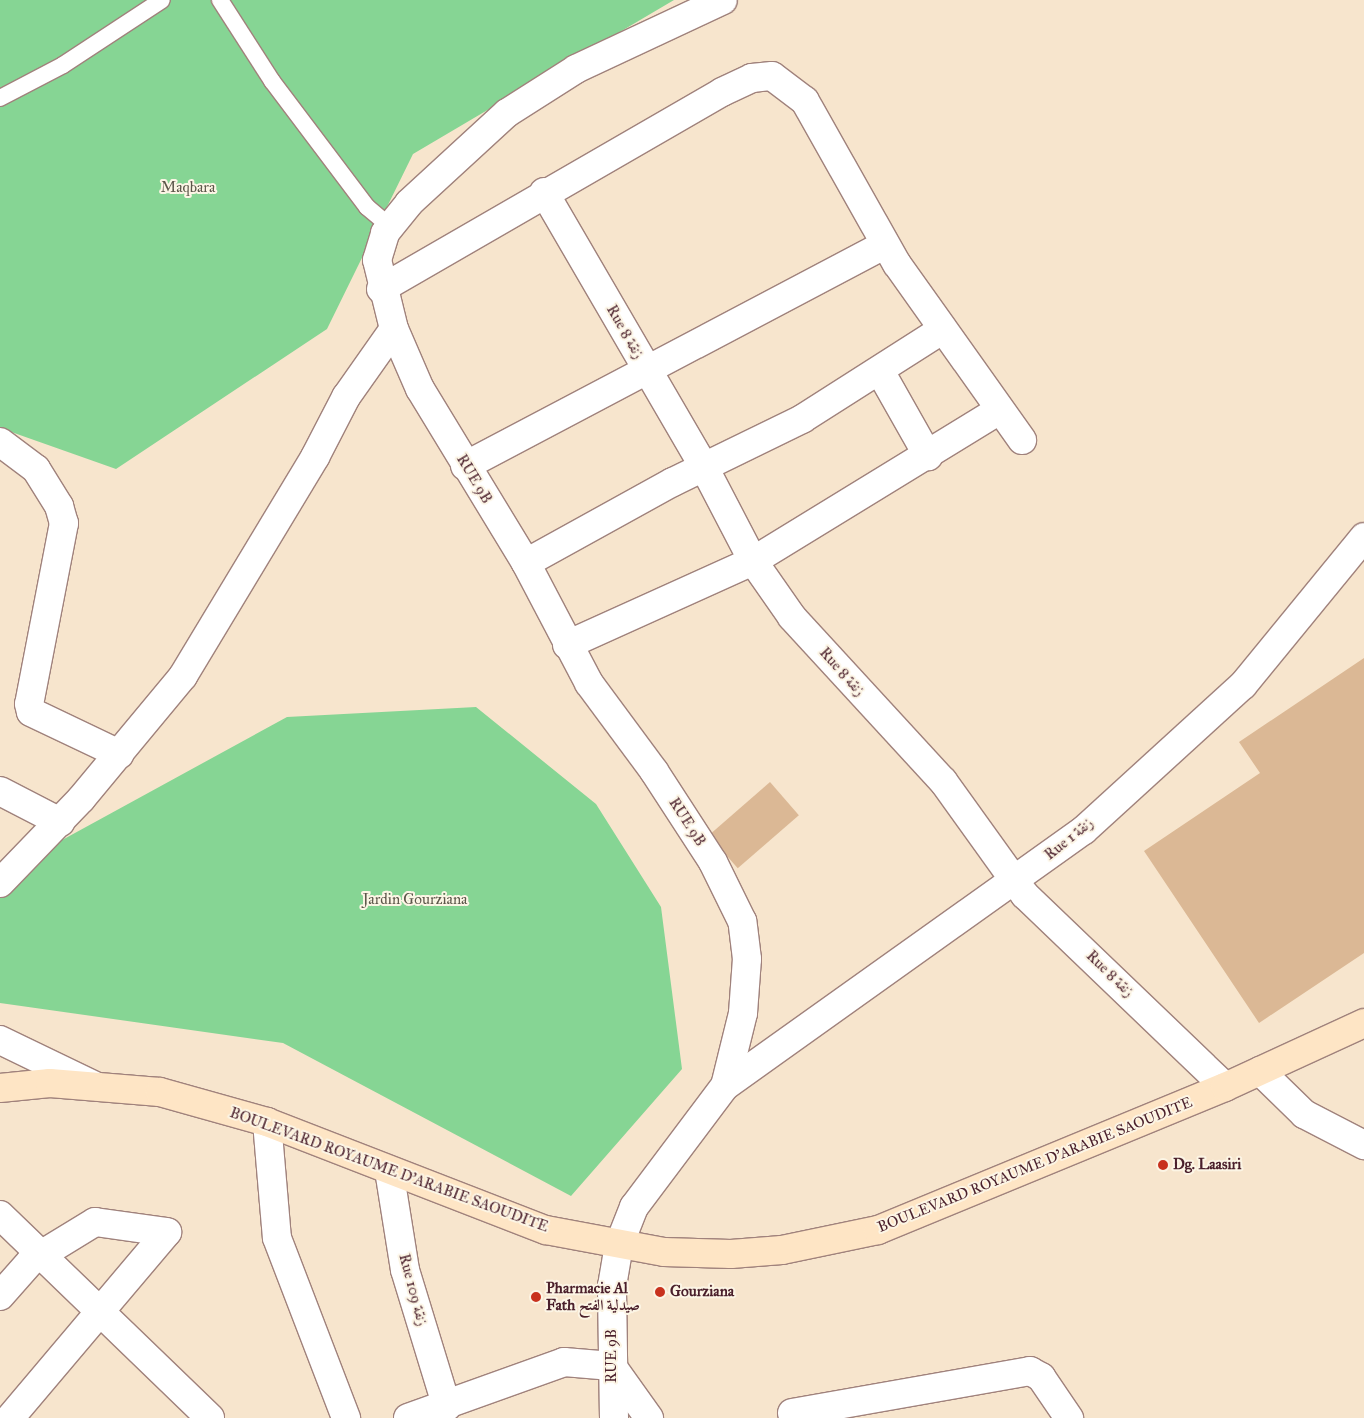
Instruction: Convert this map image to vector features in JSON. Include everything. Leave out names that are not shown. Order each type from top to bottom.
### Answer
[{"type":"main road","name":"BOULEVARD ROYAUME D'ARABIE SAOUDITE","points":[[0,1088],[50,1083],[160,1092],[267,1122],[546,1230],[619,1245],[730,1254],[782,1250],[878,1230],[1225,1087],[1364,1023]]},
{"type":"street","points":[[390,226],[453,160],[524,100],[576,69],[723,0]]},
{"type":"street","points":[[381,289],[544,192],[722,92],[752,78],[772,76],[805,101],[885,245],[940,331],[1022,440]]},
{"type":"street","name":"Rue 8 زنقة","points":[[544,192],[704,467],[753,561],[834,666],[943,782],[1012,879],[1225,1087]]},
{"type":"street","name":"RUE 9B","points":[[390,226],[377,260],[381,289],[394,329],[420,388],[465,466],[526,563],[567,645],[654,770],[735,902],[747,959],[738,1044],[725,1086],[634,1207],[619,1245],[612,1286],[614,1418]]},
{"type":"street","points":[[465,466],[648,372],[885,245]]},
{"type":"street","points":[[0,883],[60,822],[183,676],[315,457],[346,397],[394,329]]},
{"type":"street","points":[[526,563],[704,467],[802,419],[940,331]]},
{"type":"street","points":[[880,371],[928,456]]},
{"type":"street","points":[[567,645],[753,561],[928,456],[999,410]]},
{"type":"street","points":[[0,442],[36,469],[59,506],[64,523],[29,704],[31,712],[119,754]]},
{"type":"street","name":"Rue 1 زنقة","points":[[725,1086],[1012,879],[1084,830],[1225,705],[1364,537]]},
{"type":"street","points":[[0,791],[60,822]]},
{"type":"street","points":[[0,1040],[98,1087]]},
{"type":"street","points":[[1260,1071],[1304,1114],[1364,1145]]},
{"type":"street","points":[[267,1122],[277,1238],[346,1418]]},
{"type":"street","name":"Rue 109 زنقة","points":[[389,1170],[405,1270],[447,1407]]},
{"type":"street","points":[[0,1215],[40,1256],[210,1418]]},
{"type":"street","points":[[0,1296],[40,1256],[95,1222],[167,1232],[97,1310],[10,1418]]},
{"type":"street","points":[[408,1418],[447,1407],[564,1362],[612,1366],[649,1418]]},
{"type":"street","points":[[792,1413],[1030,1371],[1041,1377],[1069,1418]]},
{"type":"lane","points":[[0,98],[63,64],[162,0]]},
{"type":"lane","points":[[220,0],[272,81],[367,207],[390,226]]},
{"type":"green space","name":"Maqbara","points":[[0,0],[674,0],[413,154],[327,329],[116,469],[0,428]]},
{"type":"green space","name":"Jardin Gourziana","points":[[476,707],[596,804],[661,907],[682,1069],[571,1196],[283,1043],[0,1003],[0,874],[287,717]]},
{"type":"building","points":[[1364,658],[1364,953],[1259,1023],[1144,851],[1260,773],[1239,742]]},
{"type":"building","points":[[770,782],[799,815],[738,868],[709,835]]},
{"type":"place","name":"Dg. Laasiri","points":[[1163,1165]]},
{"type":"place","name":"Gourziana","points":[[660,1292]]},
{"type":"place","name":"Pharmacie Al Fath صيدلية الفتح","points":[[536,1297]]}]
